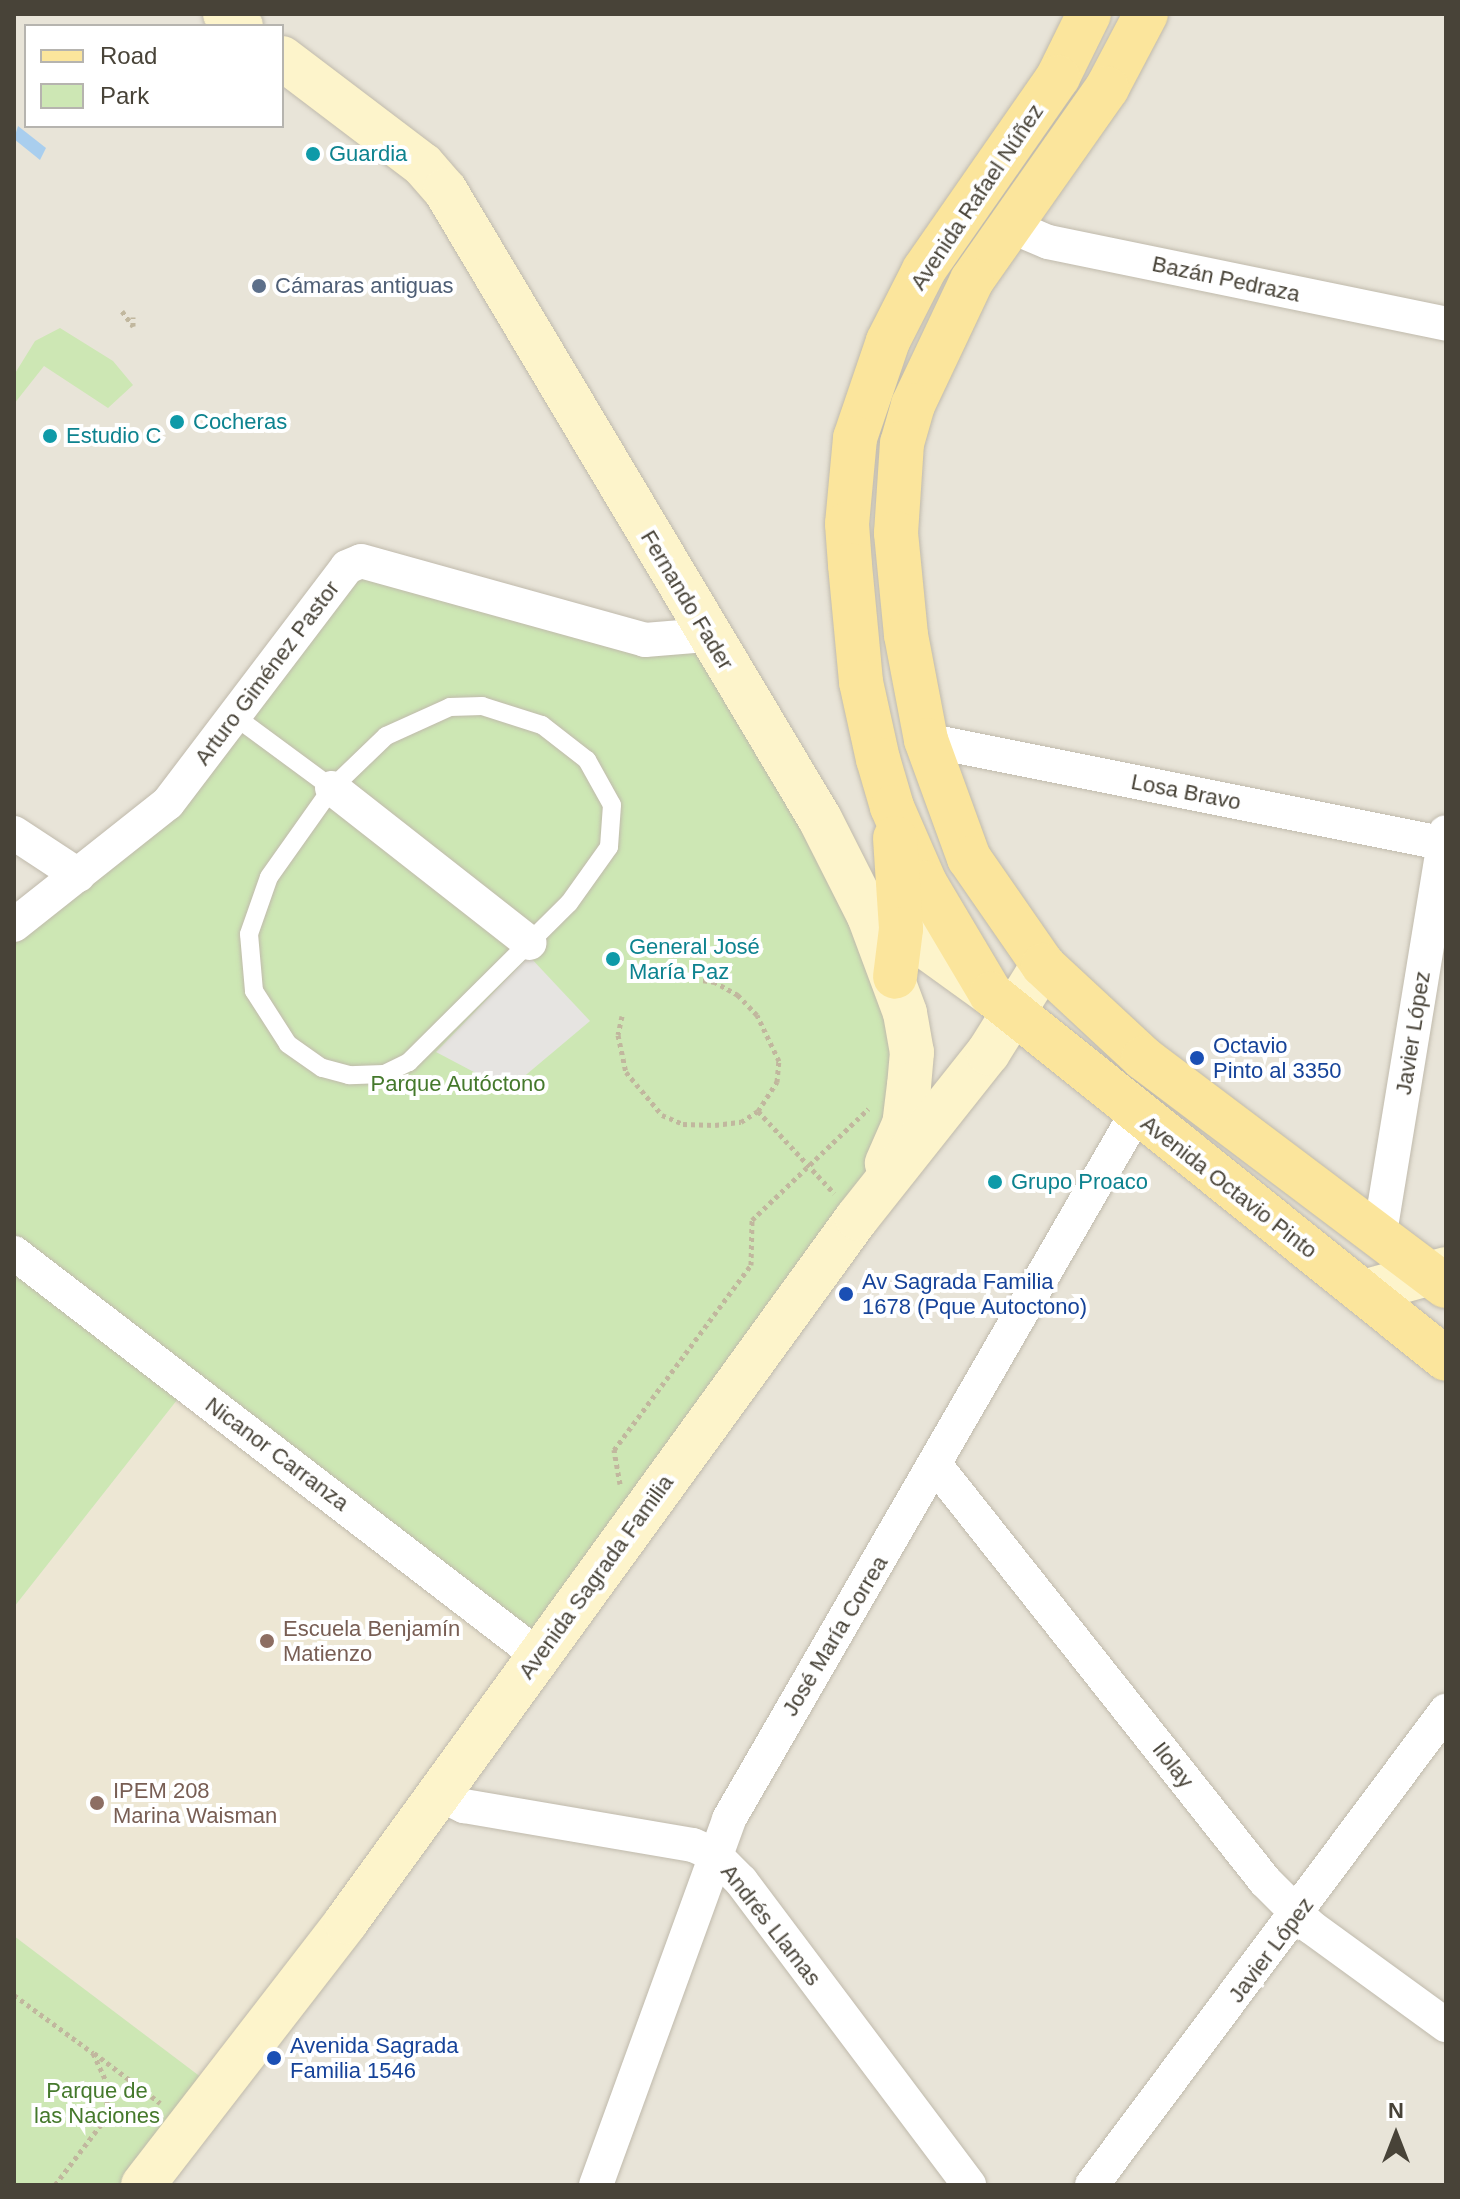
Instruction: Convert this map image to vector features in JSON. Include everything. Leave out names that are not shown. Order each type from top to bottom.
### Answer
[{"type":"main road","name":"Avenida Rafael Núñez","points":[[1003,1004],[925,883],[892,807],[861,682],[847,524],[855,438],[888,341],[924,270],[1058,77],[1089,14]]},
{"type":"main road","name":"Avenida Rafael Núñez","points":[[1043,965],[969,858],[926,740],[906,635],[896,533],[902,443],[949,325],[1008,225],[1107,88],[1146,14]]},
{"type":"main road","name":"Fernando Fader","points":[[284,60],[423,165],[445,190],[706,635],[820,819],[895,977],[912,1052],[904,1124],[841,1200]]},
{"type":"main road","points":[[892,807],[901,929],[895,977]]},
{"type":"main road","points":[[820,819],[901,929],[1003,1004]]},
{"type":"main road","points":[[1043,965],[1143,1058],[1440,1276]]},
{"type":"main road","name":"Avenida Sagrada Familia","points":[[143,2185],[439,1794],[539,1656],[841,1200],[1003,1004],[1043,965]]},
{"type":"main road","name":"Avenida Octavio Pinto","points":[[1003,1004],[1136,1114],[1446,1359]]},
{"type":"main road","points":[[1363,1292],[1440,1276]]},
{"type":"street","name":"Bazán Pedraza","points":[[1008,225],[1048,242],[1446,324]]},
{"type":"street","name":"Arturo Giménez Pastor","points":[[14,925],[168,803],[347,567],[361,561],[645,640],[706,635]]},
{"type":"street","name":"Losa Bravo","points":[[926,740],[1445,840]]},
{"type":"street","points":[[332,788],[530,943]]},
{"type":"street","points":[[14,833],[78,875]]},
{"type":"street","name":"Javier López","points":[[1380,1233],[1445,840]]},
{"type":"street","name":"José María Correa","points":[[596,2185],[715,1855],[743,1791],[936,1466],[1136,1114]]},
{"type":"street","name":"Nicanor Carranza","points":[[14,1253],[539,1656]]},
{"type":"street","name":"Ilolay","points":[[936,1466],[1265,1881],[1300,1913],[1446,2025]]},
{"type":"street","name":"Javier López","points":[[1092,2185],[1300,1913],[1446,1711]]},
{"type":"street","name":"Andrés Llamas","points":[[439,1794],[464,1806],[693,1845],[715,1855],[741,1881],[969,2185]]},
{"type":"lane","points":[[482,706],[509,713],[565,738],[602,781],[612,805],[609,847],[569,903],[530,943],[409,1062],[384,1074],[349,1075],[322,1068],[288,1044],[254,991],[249,934],[269,877],[332,788],[386,736],[450,707],[482,706]]},
{"type":"lane","points":[[233,715],[332,788]]},
{"type":"path","points":[[122,311],[133,326],[133,317]]},
{"type":"path","points":[[622,1016],[618,1035],[626,1072],[662,1115],[683,1124],[715,1125],[741,1122],[758,1111],[777,1082],[779,1061],[757,1015],[738,995],[715,982],[674,976]]},
{"type":"path","points":[[620,1485],[614,1450],[751,1265],[752,1220],[874,1104]]},
{"type":"path","points":[[758,1111],[841,1200]]},
{"type":"path","points":[[611,1497],[630,1473]]},
{"type":"path","points":[[14,1995],[169,2109],[106,2118]]},
{"type":"path","points":[[55,2185],[106,2118],[108,2085],[93,2053]]},
{"type":"shaded area","points":[[14,14],[1446,14],[1446,2185],[14,2185]]},
{"type":"shaded area","points":[[529,956],[590,1021],[508,1090],[436,1052]]},
{"type":"shaded area","name":"Escuela Benjamín Matienzo","points":[[188,1386],[539,1656],[218,2090],[14,1936],[14,1607]]},
{"type":"green space","points":[[60,328],[113,361],[133,385],[108,408],[44,366],[14,404],[14,375],[35,341]]},
{"type":"green space","name":"Parque Autóctono","points":[[374,562],[645,640],[706,635],[869,916],[904,1124],[539,1656],[188,1386],[14,1607],[14,925],[168,803]]},
{"type":"green space","name":"Parque de las Naciones","points":[[14,1936],[218,2090],[144,2185],[14,2185]]},
{"type":"water","points":[[18,126],[46,148],[40,160],[14,139]]},
{"type":"place","name":"Guardia","points":[[313,154]]},
{"type":"place","name":"Cámaras antiguas","points":[[259,286]]},
{"type":"place","name":"Cocheras","points":[[177,422]]},
{"type":"place","name":"Estudio C","points":[[50,436]]},
{"type":"place","name":"General José María Paz","points":[[613,959]]},
{"type":"place","name":"Octavio Pinto al 3350","points":[[1197,1058]]},
{"type":"place","name":"Grupo Proaco","points":[[995,1182]]},
{"type":"place","name":"Av Sagrada Familia 1678 (Pque Autoctono)","points":[[846,1294]]},
{"type":"place","name":"Escuela Benjamín Matienzo","points":[[267,1641]]},
{"type":"place","name":"IPEM 208 Marina Waisman","points":[[97,1803]]},
{"type":"place","name":"Avenida Sagrada Familia 1546","points":[[274,2058]]}]
